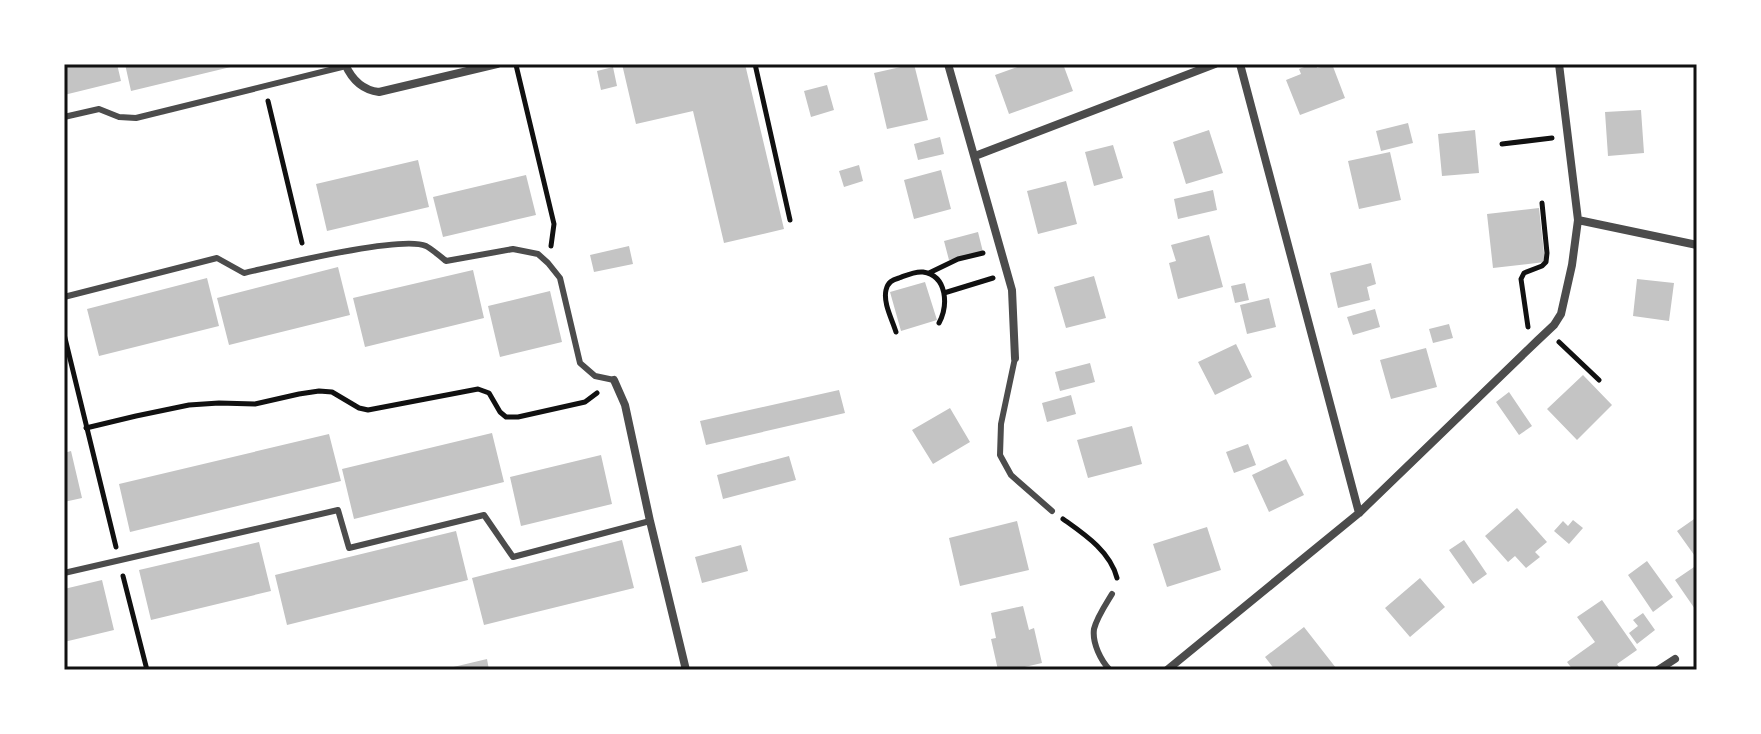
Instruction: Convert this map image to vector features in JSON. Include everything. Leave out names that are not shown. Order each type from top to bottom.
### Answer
[{"type":"street","points":[[346,65],[350,75],[360,85],[371,91],[390,91],[497,64]]},
{"type":"street","points":[[948,64],[1012,290],[1015,358]]},
{"type":"street","points":[[975,156],[1215,64]]},
{"type":"street","points":[[1240,64],[1359,513]]},
{"type":"street","points":[[1167,670],[1359,513],[1548,331],[1561,314],[1578,220],[1559,64]]},
{"type":"street","points":[[1578,220],[1697,245]]},
{"type":"street","points":[[614,380],[625,405],[686,670]]},
{"type":"street","points":[[1658,670],[1675,659]]},
{"type":"lane","points":[[64,117],[99,109],[119,117],[136,118],[346,65]]},
{"type":"lane","points":[[64,297],[217,258],[244,273],[404,243],[425,246],[446,261],[513,249],[538,254],[560,278],[580,363],[595,376],[614,380]]},
{"type":"lane","points":[[1015,358],[1001,424],[1000,455],[1011,475],[1052,511]]},
{"type":"lane","points":[[64,573],[338,510],[349,548],[484,515],[513,557],[650,521]]},
{"type":"lane","points":[[1110,670],[1103,663],[1094,631],[1112,594]]},
{"type":"path","points":[[516,64],[554,224],[548,263]]},
{"type":"path","points":[[755,64],[790,220]]},
{"type":"path","points":[[264,87],[306,260]]},
{"type":"path","points":[[1502,144],[1568,136]]},
{"type":"path","points":[[1537,341],[1528,330],[1521,279],[1524,273],[1542,266],[1547,259],[1542,203]]},
{"type":"path","points":[[896,332],[886,300],[892,280],[914,273],[929,274],[958,259],[984,253],[984,242]]},
{"type":"path","points":[[929,274],[939,282],[944,293],[939,323]]},
{"type":"path","points":[[944,293],[1007,274]]},
{"type":"path","points":[[1548,331],[1599,380]]},
{"type":"path","points":[[64,334],[147,670]]},
{"type":"path","points":[[86,428],[189,405],[255,404],[319,391],[332,392],[368,410],[478,389],[489,393],[506,417],[518,417],[585,402],[614,380]]},
{"type":"path","points":[[1052,511],[1091,539],[1105,555],[1118,581],[1112,594]]},
{"type":"building","points":[[64,64],[117,64],[121,81],[64,95]]},
{"type":"building","points":[[125,64],[239,64],[239,65],[131,91]]},
{"type":"building","points":[[622,64],[745,64],[784,229],[724,243],[693,111],[636,124]]},
{"type":"building","points":[[914,64],[928,120],[887,129],[874,73]]},
{"type":"building","points":[[1026,64],[1063,64],[1073,91],[1009,114],[995,75]]},
{"type":"building","points":[[1316,64],[1317,68],[1332,64],[1345,98],[1300,115],[1286,80],[1301,74],[1299,69]]},
{"type":"building","points":[[613,67],[617,86],[601,90],[597,71]]},
{"type":"building","points":[[827,85],[834,110],[811,117],[804,91]]},
{"type":"building","points":[[1641,110],[1644,153],[1608,156],[1605,112]]},
{"type":"building","points":[[1408,123],[1413,143],[1381,151],[1376,131]]},
{"type":"building","points":[[1209,130],[1223,173],[1186,184],[1173,142]]},
{"type":"building","points":[[1475,130],[1479,173],[1442,176],[1438,134]]},
{"type":"building","points":[[940,137],[944,154],[918,160],[914,144]]},
{"type":"building","points":[[1113,145],[1123,178],[1094,186],[1085,152]]},
{"type":"building","points":[[1390,152],[1401,200],[1359,209],[1348,161]]},
{"type":"building","points":[[418,160],[429,207],[327,231],[316,184]]},
{"type":"building","points":[[859,165],[863,181],[844,187],[839,171]]},
{"type":"building","points":[[941,170],[951,209],[914,219],[904,180]]},
{"type":"building","points":[[526,175],[536,215],[443,237],[433,197]]},
{"type":"building","points":[[1066,181],[1077,224],[1038,234],[1027,191]]},
{"type":"building","points":[[1213,190],[1217,210],[1178,219],[1174,199]]},
{"type":"building","points":[[1539,208],[1545,262],[1493,268],[1487,214]]},
{"type":"building","points":[[978,232],[983,252],[949,260],[944,241]]},
{"type":"building","points":[[1209,235],[1223,287],[1178,299],[1169,263],[1176,261],[1171,245]]},
{"type":"building","points":[[629,246],[633,264],[594,272],[590,255]]},
{"type":"building","points":[[1371,263],[1376,284],[1367,287],[1370,300],[1338,308],[1330,273]]},
{"type":"building","points":[[338,267],[350,315],[229,345],[217,298]]},
{"type":"building","points":[[473,270],[484,318],[365,347],[353,298]]},
{"type":"building","points":[[1094,276],[1106,318],[1066,328],[1054,287]]},
{"type":"building","points":[[207,278],[219,326],[99,356],[87,309]]},
{"type":"building","points":[[1637,279],[1674,283],[1669,321],[1633,316]]},
{"type":"building","points":[[925,282],[937,320],[901,331],[890,292]]},
{"type":"building","points":[[1245,283],[1249,300],[1235,303],[1231,286]]},
{"type":"building","points":[[550,291],[562,342],[500,357],[488,306]]},
{"type":"building","points":[[1269,298],[1276,327],[1247,334],[1240,305]]},
{"type":"building","points":[[1375,309],[1380,327],[1353,335],[1347,317]]},
{"type":"building","points":[[1449,324],[1453,338],[1433,343],[1429,329]]},
{"type":"building","points":[[1236,344],[1252,377],[1215,395],[1198,362]]},
{"type":"building","points":[[1426,348],[1437,387],[1391,399],[1380,360]]},
{"type":"building","points":[[1090,363],[1095,382],[1060,391],[1055,372]]},
{"type":"building","points":[[1583,375],[1612,405],[1577,440],[1547,409]]},
{"type":"building","points":[[839,390],[845,413],[706,445],[700,421]]},
{"type":"building","points":[[1509,392],[1532,426],[1519,435],[1496,402]]},
{"type":"building","points":[[1071,395],[1076,414],[1047,422],[1042,403]]},
{"type":"building","points":[[950,408],[970,442],[933,464],[912,430]]},
{"type":"building","points":[[1132,426],[1142,464],[1088,478],[1077,440]]},
{"type":"building","points":[[492,433],[504,482],[354,519],[342,469]]},
{"type":"building","points":[[329,434],[341,481],[130,532],[119,484]]},
{"type":"building","points":[[1248,444],[1256,465],[1234,473],[1226,452]]},
{"type":"building","points":[[71,451],[82,498],[64,502],[64,453]]},
{"type":"building","points":[[601,455],[612,504],[521,526],[510,477]]},
{"type":"building","points":[[789,456],[796,480],[723,499],[717,475]]},
{"type":"building","points":[[1286,459],[1304,495],[1269,512],[1252,475]]},
{"type":"building","points":[[1517,508],[1547,542],[1535,552],[1540,557],[1526,568],[1515,556],[1508,562],[1485,536]]},
{"type":"building","points":[[1697,517],[1697,559],[1677,531]]},
{"type":"building","points":[[1573,520],[1583,528],[1569,544],[1554,531],[1563,521],[1568,526]]},
{"type":"building","points":[[1017,521],[1029,570],[960,586],[949,538]]},
{"type":"building","points":[[1207,527],[1221,570],[1167,587],[1153,544]]},
{"type":"building","points":[[456,531],[468,580],[287,625],[275,575]]},
{"type":"building","points":[[622,540],[634,588],[484,625],[472,578]]},
{"type":"building","points":[[1464,540],[1487,574],[1473,584],[1449,550]]},
{"type":"building","points":[[259,542],[271,591],[151,620],[139,570]]},
{"type":"building","points":[[741,545],[748,571],[702,583],[695,557]]},
{"type":"building","points":[[1647,561],[1673,597],[1653,612],[1628,575]]},
{"type":"building","points":[[1697,565],[1697,612],[1675,580]]},
{"type":"building","points":[[1420,578],[1445,607],[1410,637],[1385,608]]},
{"type":"building","points":[[102,580],[114,630],[64,642],[64,589]]},
{"type":"building","points":[[1602,600],[1637,650],[1617,664],[1621,670],[1573,670],[1567,662],[1595,642],[1577,617]]},
{"type":"building","points":[[1023,606],[1029,630],[1034,628],[1042,663],[998,670],[991,639],[996,638],[991,613]]},
{"type":"building","points":[[1643,613],[1655,630],[1637,644],[1629,633],[1638,626],[1633,620]]},
{"type":"building","points":[[1304,627],[1336,668],[1275,670],[1265,657]]},
{"type":"building","points":[[487,659],[489,670],[445,670],[445,669]]}]
